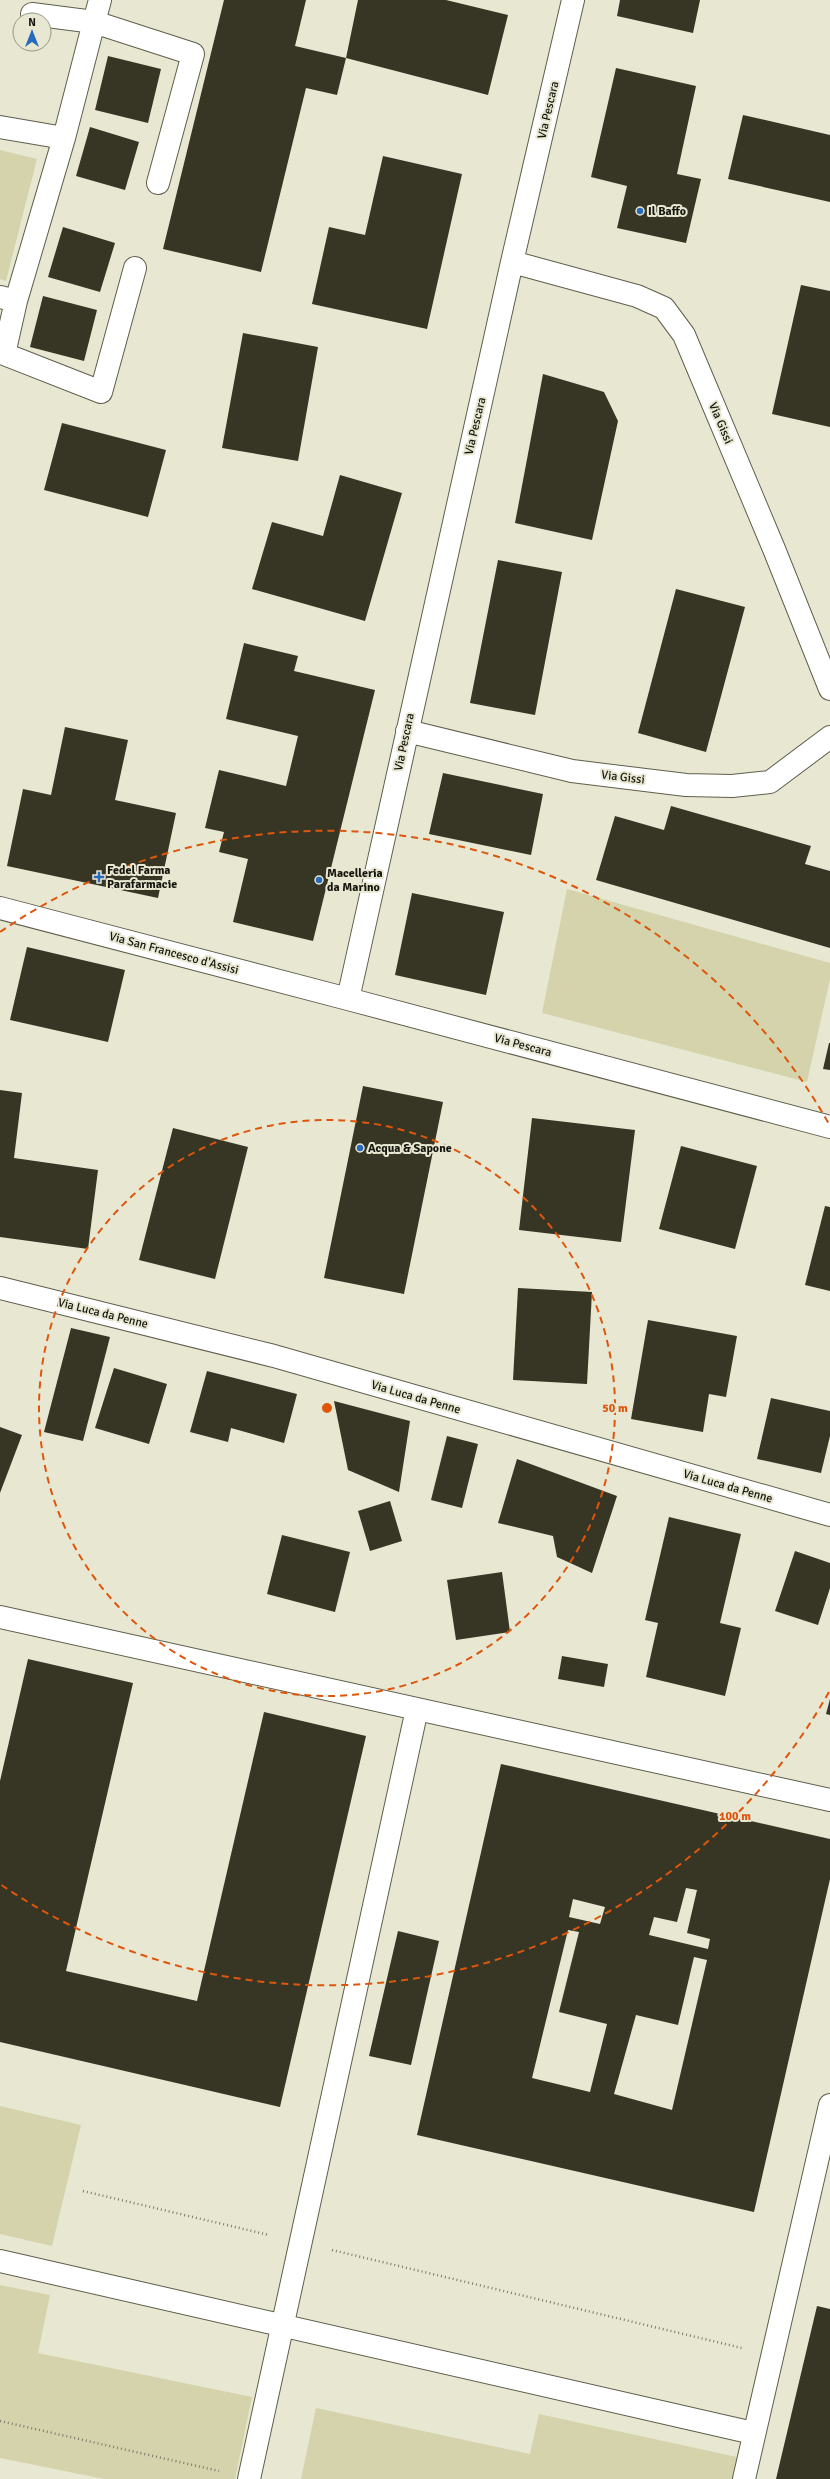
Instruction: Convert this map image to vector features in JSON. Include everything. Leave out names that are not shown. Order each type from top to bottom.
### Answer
[{"type":"street","points":[[100,0],[64,138],[8,299],[4,354],[101,392],[135,268]]},
{"type":"street","name":"Via Pescara","points":[[573,0],[512,262],[348,999],[830,1127]]},
{"type":"street","points":[[52,17],[94,22],[193,54],[158,183]]},
{"type":"street","points":[[0,127],[64,138]]},
{"type":"street","name":"Via Gissi","points":[[512,262],[637,296],[664,308],[675,320],[684,335],[771,542],[830,689]]},
{"type":"street","name":"Via Gissi","points":[[407,730],[572,771],[686,785],[732,786],[770,782],[830,738]]},
{"type":"street","name":"Via San Francesco d'Assisi","points":[[0,908],[348,999]]},
{"type":"street","name":"Via Luca da Penne","points":[[0,1288],[274,1356],[830,1515]]},
{"type":"street","points":[[0,1617],[830,1800]]},
{"type":"street","points":[[249,2479],[417,1709]]},
{"type":"street","points":[[744,2479],[753,2433],[830,2106]]},
{"type":"street","points":[[0,2261],[753,2433]]},
{"type":"path","points":[[83,2191],[772,2354]]},
{"type":"path","points":[[0,2421],[249,2479]]},
{"type":"green space","points":[[0,150],[37,159],[6,281],[0,279]]},
{"type":"green space","points":[[567,889],[830,963],[830,979],[807,1082],[542,1013]]},
{"type":"green space","points":[[0,2106],[81,2125],[52,2246],[0,2234]]},
{"type":"green space","points":[[0,2285],[50,2295],[38,2353],[252,2397],[235,2479],[104,2479],[0,2458]]},
{"type":"green space","points":[[316,2408],[530,2454],[539,2414],[737,2457],[732,2479],[301,2479]]},
{"type":"building","points":[[224,0],[306,0],[295,46],[346,58],[337,95],[306,88],[261,272],[163,249]]},
{"type":"building","points":[[358,0],[446,0],[508,15],[488,95],[346,58]]},
{"type":"building","points":[[620,0],[700,0],[693,33],[617,16]]},
{"type":"building","points":[[108,56],[161,69],[148,123],[95,110]]},
{"type":"building","points":[[616,68],[696,86],[677,174],[701,179],[686,243],[617,228],[627,186],[591,177]]},
{"type":"building","points":[[743,115],[830,135],[830,202],[728,179]]},
{"type":"building","points":[[90,127],[139,142],[125,190],[76,176]]},
{"type":"building","points":[[383,156],[462,174],[427,329],[312,304],[329,227],[365,235]]},
{"type":"building","points":[[63,227],[115,243],[100,292],[48,277]]},
{"type":"building","points":[[801,285],[830,291],[830,427],[772,414]]},
{"type":"building","points":[[43,296],[97,310],[84,361],[30,347]]},
{"type":"building","points":[[243,333],[318,347],[298,461],[222,448]]},
{"type":"building","points":[[543,374],[604,392],[618,421],[592,540],[515,523]]},
{"type":"building","points":[[62,423],[166,450],[148,517],[44,490]]},
{"type":"building","points":[[340,475],[402,493],[365,621],[252,589],[272,522],[323,536]]},
{"type":"building","points":[[498,560],[562,572],[535,715],[470,703]]},
{"type":"building","points":[[676,589],[745,607],[706,752],[638,733]]},
{"type":"building","points":[[244,643],[298,656],[294,671],[375,690],[313,941],[233,922],[248,859],[219,852],[224,832],[205,828],[219,770],[286,786],[298,736],[226,719]]},
{"type":"building","points":[[65,727],[128,740],[115,800],[176,813],[158,898],[7,866],[23,789],[51,795]]},
{"type":"building","points":[[443,773],[543,794],[531,855],[429,834]]},
{"type":"building","points":[[671,806],[811,846],[805,864],[830,871],[830,948],[596,880],[615,816],[664,830]]},
{"type":"building","points":[[412,893],[504,912],[486,995],[395,975]]},
{"type":"building","points":[[27,947],[125,970],[108,1042],[10,1020]]},
{"type":"building","points":[[830,1043],[830,1070],[823,1069]]},
{"type":"building","points":[[363,1086],[443,1102],[404,1294],[324,1278]]},
{"type":"building","points":[[0,1090],[22,1093],[14,1158],[98,1170],[88,1249],[0,1237]]},
{"type":"building","points":[[532,1118],[635,1130],[621,1242],[519,1230]]},
{"type":"building","points":[[173,1128],[248,1147],[215,1279],[139,1260]]},
{"type":"building","points":[[681,1146],[757,1166],[735,1249],[659,1229]]},
{"type":"building","points":[[825,1206],[830,1207],[830,1291],[805,1285]]},
{"type":"building","points":[[518,1288],[592,1292],[587,1384],[513,1380]]},
{"type":"building","points":[[648,1320],[737,1336],[726,1397],[709,1394],[703,1432],[631,1419]]},
{"type":"building","points":[[71,1328],[110,1337],[83,1441],[44,1432]]},
{"type":"building","points":[[114,1368],[167,1384],[149,1444],[95,1428]]},
{"type":"building","points":[[207,1371],[297,1394],[284,1443],[231,1428],[228,1442],[190,1432]]},
{"type":"building","points":[[771,1398],[830,1411],[830,1436],[821,1473],[757,1459]]},
{"type":"building","points":[[334,1401],[410,1421],[399,1492],[348,1470]]},
{"type":"building","points":[[0,1427],[22,1435],[0,1493]]},
{"type":"building","points":[[447,1436],[478,1444],[462,1508],[431,1500]]},
{"type":"building","points":[[517,1459],[617,1496],[592,1573],[557,1557],[553,1536],[498,1523]]},
{"type":"building","points":[[390,1501],[402,1541],[370,1551],[358,1511]]},
{"type":"building","points":[[669,1517],[741,1534],[720,1623],[741,1628],[725,1696],[646,1677],[658,1623],[645,1620]]},
{"type":"building","points":[[282,1535],[350,1552],[335,1612],[267,1594]]},
{"type":"building","points":[[795,1551],[830,1563],[830,1588],[818,1625],[775,1611]]},
{"type":"building","points":[[502,1572],[510,1632],[456,1640],[447,1580]]},
{"type":"building","points":[[562,1656],[608,1664],[604,1687],[558,1679]]},
{"type":"building","points":[[28,1659],[133,1683],[66,1971],[197,2001],[264,1712],[366,1736],[280,2107],[0,2042],[0,1781]]},
{"type":"building","points":[[830,1699],[830,1715],[826,1714]]},
{"type":"building","points":[[501,1764],[830,1839],[830,1879],[754,2212],[417,2135]],"holes":[[[686,1888],[697,1890],[687,1933],[710,1939],[708,1949],[649,1935],[654,1917],[677,1922]],[[573,1899],[605,1907],[600,1924],[569,1917]],[[568,1930],[579,1932],[559,2012],[607,2024],[590,2092],[532,2078]],[[694,1957],[707,1960],[672,2110],[614,2094],[636,2015],[678,2025]]]},
{"type":"building","points":[[398,1931],[439,1941],[411,2065],[369,2056]]},
{"type":"building","points":[[817,2306],[830,2309],[830,2479],[776,2479]]},
{"type":"place","name":"Il Baffo","points":[[640,211]]},
{"type":"place","name":"Fedel Farma Parafarmacie","points":[[99,877]]},
{"type":"place","name":"Macelleria da Marino","points":[[319,880]]},
{"type":"place","name":"Acqua & Sapone","points":[[360,1148]]}]
